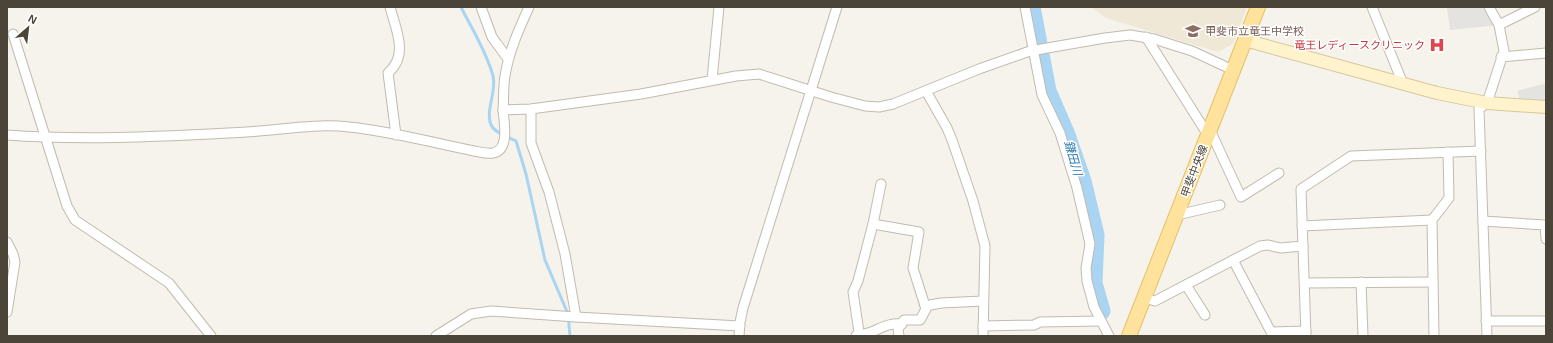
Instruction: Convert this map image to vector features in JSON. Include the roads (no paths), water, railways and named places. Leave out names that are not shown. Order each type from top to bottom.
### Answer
[{"type":"main road","name":"甲斐中央線","points":[[1129,336],[1258,7]]},
{"type":"street","points":[[390,7],[400,47],[398,58],[393,68],[388,73],[396,135]]},
{"type":"street","points":[[481,7],[492,36],[508,59]]},
{"type":"street","points":[[7,135],[46,137],[151,136],[306,127],[348,127],[474,151],[493,153],[498,151],[505,140],[503,110],[505,77],[508,59],[516,35],[529,7]]},
{"type":"street","points":[[712,80],[719,7]]},
{"type":"street","points":[[739,336],[743,308],[837,7]]},
{"type":"street","points":[[1025,7],[1042,95],[1060,133],[1077,188],[1090,244],[1086,268],[1087,281],[1094,307],[1110,336]]},
{"type":"street","points":[[1372,7],[1402,84]]},
{"type":"street","points":[[1486,336],[1479,109],[1486,103],[1504,51],[1499,24],[1489,7]]},
{"type":"street","points":[[1499,24],[1535,7]]},
{"type":"street","points":[[13,34],[67,206],[75,220],[169,283],[211,336]]},
{"type":"street","points":[[503,110],[531,109],[641,94],[712,80],[759,74],[811,91],[865,106],[879,107],[893,104],[980,69],[1034,50],[1130,35],[1146,37],[1192,51],[1233,70]]},
{"type":"street","points":[[1146,37],[1209,133],[1241,197],[1279,173]]},
{"type":"street","points":[[1245,40],[1437,93],[1486,103],[1546,107]]},
{"type":"street","points":[[1501,57],[1546,53]]},
{"type":"street","points":[[926,91],[947,128],[952,140],[980,222],[985,246],[983,336]]},
{"type":"street","points":[[531,109],[532,143],[558,226],[565,254],[576,317]]},
{"type":"street","points":[[1233,260],[1271,332],[1306,334],[1301,189],[1351,156],[1481,151]]},
{"type":"street","points":[[1434,336],[1432,220],[1449,198],[1448,152]]},
{"type":"street","points":[[856,336],[859,332],[853,292],[858,281],[873,224],[881,184]]},
{"type":"street","points":[[1177,215],[1220,206]]},
{"type":"street","points":[[1302,226],[1432,220]]},
{"type":"street","points":[[1483,221],[1545,225],[1546,239]]},
{"type":"street","points":[[873,224],[919,232],[913,268],[926,309],[920,320],[904,320],[898,330],[899,336]]},
{"type":"street","points":[[7,242],[14,254],[15,262],[7,312]]},
{"type":"street","points":[[1144,298],[1156,301],[1260,246],[1268,245],[1280,248],[1303,246]]},
{"type":"street","points":[[1361,282],[1363,336]]},
{"type":"street","points":[[1304,283],[1433,282]]},
{"type":"street","points":[[1186,285],[1205,315]]},
{"type":"street","points":[[925,306],[947,302],[984,301]]},
{"type":"street","points":[[436,336],[471,314],[480,311],[740,326]]},
{"type":"street","points":[[983,326],[1034,325],[1040,322],[1101,321]]},
{"type":"street","points":[[1486,321],[1546,321]]},
{"type":"street","points":[[856,336],[875,331],[894,323],[902,324]]},
{"type":"waterway","points":[[461,7],[483,50],[493,76],[494,88],[489,114],[491,125],[499,133],[516,141],[526,174],[545,260],[568,314],[570,336]]},
{"type":"waterway","name":"鎌田川","points":[[1031,7],[1047,91],[1066,135],[1082,181],[1095,235],[1093,283],[1101,311]]},
{"type":"place","name":"甲斐市立竜王中学校","points":[[1193,31]]},
{"type":"place","name":"竜王レディースクリニック","points":[[1437,45]]}]
